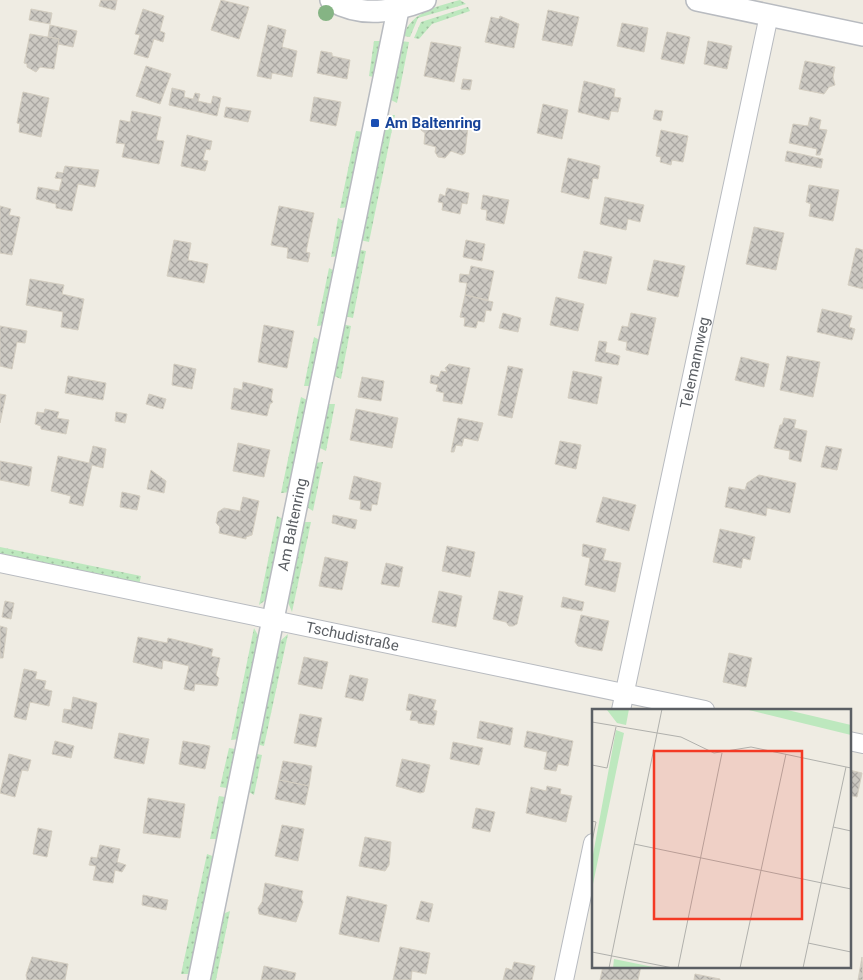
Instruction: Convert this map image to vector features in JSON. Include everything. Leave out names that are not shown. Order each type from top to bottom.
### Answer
[{"type":"street","points":[[331,0],[354,10],[373,12],[398,10],[425,0]]},
{"type":"street","points":[[697,0],[863,35]]},
{"type":"street","name":"Am Baltenring","points":[[199,980],[398,10]]},
{"type":"street","name":"Telemannweg","points":[[623,702],[769,16]]},
{"type":"street","name":"Tschudistraße","points":[[0,563],[274,620],[623,702],[695,709]]},
{"type":"street","points":[[850,741],[863,744]]},
{"type":"street","points":[[564,980],[592,848]]},
{"type":"green space","points":[[460,0],[466,4],[418,18],[410,37],[403,36],[407,28],[419,15],[435,7]]},
{"type":"green space","points":[[468,7],[470,11],[432,24],[419,39],[414,38],[421,22]]},
{"type":"green space","points":[[374,41],[381,41],[377,78],[369,76]]},
{"type":"green space","points":[[401,41],[409,42],[397,103],[389,99]]},
{"type":"green space","points":[[386,115],[395,115],[369,242],[360,240]]},
{"type":"green space","points":[[356,131],[365,132],[350,207],[340,208]]},
{"type":"green space","points":[[338,218],[347,223],[340,256],[331,257]]},
{"type":"green space","points":[[357,251],[366,251],[353,318],[344,316]]},
{"type":"green space","points":[[329,268],[337,272],[326,325],[317,326]]},
{"type":"green space","points":[[342,324],[351,326],[341,379],[332,375]]},
{"type":"green space","points":[[314,337],[323,342],[314,386],[304,386]]},
{"type":"green space","points":[[301,397],[311,402],[291,492],[281,493]]},
{"type":"green space","points":[[326,404],[335,404],[326,451],[318,447]]},
{"type":"green space","points":[[323,462],[313,511],[305,506],[314,463]]},
{"type":"green space","points":[[277,516],[285,520],[267,599],[259,605]]},
{"type":"green space","points":[[302,522],[311,522],[292,612],[287,600]]},
{"type":"green space","points":[[0,547],[141,576],[139,585],[0,555]]},
{"type":"green space","points":[[254,628],[260,639],[240,739],[231,740]]},
{"type":"green space","points":[[288,634],[264,746],[260,745],[257,741],[278,643]]},
{"type":"green space","points":[[229,748],[235,749],[237,754],[230,786],[227,788],[220,787]]},
{"type":"green space","points":[[257,754],[262,755],[254,795],[246,790],[253,756]]},
{"type":"green space","points":[[219,796],[225,797],[227,801],[219,839],[210,839]]},
{"type":"green space","points":[[207,854],[215,857],[190,974],[181,974]]},
{"type":"green space","points":[[230,911],[216,980],[207,980],[220,915]]},
{"type":"building","points":[[101,0],[117,0],[115,10],[99,6]]},
{"type":"building","points":[[221,0],[249,7],[239,39],[211,30]]},
{"type":"building","points":[[31,9],[52,13],[50,24],[29,20]]},
{"type":"building","points":[[143,9],[164,16],[160,31],[165,33],[163,42],[154,39],[148,58],[134,54],[140,35],[135,34]]},
{"type":"building","points":[[548,10],[579,17],[572,46],[542,40]]},
{"type":"building","points":[[500,16],[519,24],[514,48],[485,42],[491,17],[499,19]]},
{"type":"building","points":[[622,23],[648,28],[644,52],[617,46]]},
{"type":"building","points":[[50,25],[77,31],[73,47],[58,44],[59,39],[48,37]]},
{"type":"building","points":[[268,25],[286,30],[282,47],[297,51],[292,77],[272,73],[271,79],[257,76]]},
{"type":"building","points":[[667,32],[690,37],[684,64],[661,59]]},
{"type":"building","points":[[30,34],[59,39],[54,69],[40,67],[36,72],[24,63]]},
{"type":"building","points":[[708,41],[732,46],[727,69],[704,64]]},
{"type":"building","points":[[431,42],[461,47],[454,82],[424,76]]},
{"type":"building","points":[[321,51],[332,53],[332,56],[350,60],[347,79],[317,73]]},
{"type":"building","points":[[805,61],[835,67],[833,77],[835,85],[829,87],[824,94],[799,89]]},
{"type":"building","points":[[146,66],[171,74],[160,104],[136,96]]},
{"type":"building","points":[[463,79],[472,80],[470,90],[461,89]]},
{"type":"building","points":[[584,81],[615,89],[614,97],[621,98],[618,112],[611,111],[609,120],[578,112]]},
{"type":"building","points":[[172,88],[185,91],[184,97],[193,99],[195,93],[200,94],[198,101],[211,104],[213,96],[221,98],[217,116],[169,105]]},
{"type":"building","points":[[23,92],[49,98],[41,137],[19,132],[20,124],[17,123]]},
{"type":"building","points":[[314,97],[341,102],[336,126],[310,121]]},
{"type":"building","points":[[543,104],[568,110],[562,139],[537,133]]},
{"type":"building","points":[[226,107],[251,111],[248,122],[224,117]]},
{"type":"building","points":[[655,110],[663,111],[661,121],[653,119]]},
{"type":"building","points":[[132,111],[161,117],[156,140],[164,141],[159,164],[122,157],[125,144],[116,143],[120,120],[130,122]]},
{"type":"building","points":[[810,117],[821,120],[819,129],[827,130],[820,155],[816,155],[817,149],[789,143],[793,124],[808,126]]},
{"type":"building","points":[[428,119],[468,127],[465,153],[462,155],[451,151],[445,158],[438,157],[435,152],[436,147],[424,144],[425,133],[421,130],[422,124],[427,124]]},
{"type":"building","points":[[661,130],[688,136],[683,162],[672,160],[671,165],[660,162],[661,157],[656,156]]},
{"type":"building","points":[[187,135],[212,141],[210,150],[206,149],[203,160],[208,161],[205,171],[181,166]]},
{"type":"building","points":[[787,151],[823,159],[821,168],[785,161]]},
{"type":"building","points":[[568,158],[600,166],[598,179],[593,178],[589,199],[561,192]]},
{"type":"building","points":[[65,166],[99,170],[95,187],[78,184],[72,211],[56,208],[56,204],[36,199],[38,187],[59,191],[62,179],[55,178],[57,172],[63,173]]},
{"type":"building","points":[[809,185],[839,190],[833,221],[809,216],[811,204],[806,202]]},
{"type":"building","points":[[447,188],[469,193],[467,204],[462,203],[460,214],[442,210],[443,203],[438,202],[440,194],[445,196]]},
{"type":"building","points":[[483,195],[509,200],[504,224],[486,220],[487,210],[481,209]]},
{"type":"building","points":[[605,197],[644,205],[640,222],[628,219],[626,230],[600,224]]},
{"type":"building","points":[[0,206],[11,209],[9,215],[20,217],[12,255],[0,253]]},
{"type":"building","points":[[279,206],[314,213],[306,252],[310,253],[308,262],[287,258],[288,248],[271,245]]},
{"type":"building","points":[[754,227],[784,233],[776,270],[746,264]]},
{"type":"building","points":[[174,240],[191,243],[188,260],[208,264],[204,283],[167,276]]},
{"type":"building","points":[[466,240],[485,244],[482,261],[463,257]]},
{"type":"building","points":[[856,248],[863,250],[863,289],[848,285]]},
{"type":"building","points":[[584,251],[612,257],[606,284],[578,278]]},
{"type":"building","points":[[654,260],[685,266],[678,297],[647,290]]},
{"type":"building","points":[[471,266],[494,271],[488,300],[465,295],[467,283],[459,282],[460,274],[469,275]]},
{"type":"building","points":[[30,279],[64,285],[62,294],[84,299],[78,330],[61,327],[63,312],[26,305]]},
{"type":"building","points":[[465,295],[493,302],[491,311],[486,310],[484,322],[478,321],[476,328],[464,326],[465,318],[460,317]]},
{"type":"building","points":[[556,297],[584,304],[578,331],[550,325]]},
{"type":"building","points":[[822,309],[852,316],[849,327],[855,329],[852,340],[817,332]]},
{"type":"building","points":[[503,313],[521,318],[518,332],[499,328]]},
{"type":"building","points":[[631,313],[656,318],[648,355],[626,350],[627,342],[618,340],[622,326],[628,327]]},
{"type":"building","points":[[264,325],[294,331],[287,368],[258,362]]},
{"type":"building","points":[[0,326],[27,331],[25,343],[17,342],[12,369],[0,366]]},
{"type":"building","points":[[599,341],[607,342],[605,352],[620,356],[618,365],[595,361]]},
{"type":"building","points":[[787,356],[820,362],[813,397],[780,390]]},
{"type":"building","points":[[741,357],[769,364],[764,387],[735,380]]},
{"type":"building","points":[[174,364],[196,369],[192,389],[172,385]]},
{"type":"building","points":[[449,364],[470,368],[462,404],[443,401],[444,393],[436,391],[438,385],[430,383],[431,375],[439,377],[441,371],[447,372],[445,368]]},
{"type":"building","points":[[508,366],[523,369],[512,418],[498,415]]},
{"type":"building","points":[[573,371],[602,377],[597,404],[568,398]]},
{"type":"building","points":[[68,376],[106,383],[103,400],[65,393]]},
{"type":"building","points":[[362,377],[384,381],[381,401],[358,397]]},
{"type":"building","points":[[243,382],[273,389],[271,399],[273,402],[270,404],[267,416],[231,409],[234,388],[242,390]]},
{"type":"building","points":[[0,394],[6,395],[0,423]]},
{"type":"building","points":[[149,394],[166,399],[163,409],[146,404]]},
{"type":"building","points":[[45,409],[59,412],[57,418],[69,420],[66,434],[41,429],[41,426],[35,424],[37,412],[44,413]]},
{"type":"building","points":[[356,409],[398,418],[392,448],[350,440]]},
{"type":"building","points":[[116,412],[127,414],[125,423],[115,421]]},
{"type":"building","points":[[458,418],[483,423],[478,441],[464,438],[462,446],[456,445],[454,452],[451,452]]},
{"type":"building","points":[[784,418],[796,420],[794,428],[807,431],[801,462],[789,459],[790,451],[774,448],[780,425],[782,425]]},
{"type":"building","points":[[560,441],[581,445],[576,469],[555,464]]},
{"type":"building","points":[[238,443],[270,450],[264,477],[233,471]]},
{"type":"building","points":[[93,446],[106,449],[103,468],[92,465],[83,506],[69,503],[71,496],[51,491],[58,456],[89,463]]},
{"type":"building","points":[[826,446],[842,449],[837,470],[821,467]]},
{"type":"building","points":[[0,461],[32,467],[29,486],[0,480]]},
{"type":"building","points":[[151,470],[166,481],[164,493],[147,489]]},
{"type":"building","points":[[759,475],[796,483],[790,513],[767,508],[766,516],[725,507],[729,487],[745,490],[747,483]]},
{"type":"building","points":[[354,476],[381,483],[377,505],[372,504],[371,511],[360,509],[361,501],[349,499]]},
{"type":"building","points":[[122,492],[140,496],[137,510],[120,507]]},
{"type":"building","points":[[243,497],[259,501],[252,535],[246,537],[246,539],[219,533],[220,527],[216,523],[218,512],[224,508],[240,511]]},
{"type":"building","points":[[603,497],[636,505],[629,531],[596,522]]},
{"type":"building","points":[[333,515],[357,520],[355,529],[332,523]]},
{"type":"building","points":[[720,529],[755,537],[750,560],[743,558],[741,568],[713,562]]},
{"type":"building","points":[[583,544],[606,549],[603,560],[621,563],[615,592],[585,585],[590,558],[582,556]]},
{"type":"building","points":[[447,546],[475,552],[470,577],[442,571]]},
{"type":"building","points":[[325,557],[348,562],[342,590],[319,586]]},
{"type":"building","points":[[386,563],[403,567],[399,587],[381,584]]},
{"type":"building","points":[[439,591],[462,596],[456,627],[432,622]]},
{"type":"building","points":[[499,591],[523,596],[517,624],[513,626],[493,619]]},
{"type":"building","points":[[563,597],[584,602],[582,611],[561,607]]},
{"type":"building","points":[[5,601],[14,603],[11,619],[2,617]]},
{"type":"building","points":[[581,615],[609,621],[602,651],[578,646],[575,642]]},
{"type":"building","points":[[0,626],[7,628],[3,658],[0,658]]},
{"type":"building","points":[[138,637],[167,643],[168,638],[213,649],[211,656],[220,658],[216,675],[219,678],[217,686],[195,684],[194,691],[184,689],[189,666],[163,660],[162,669],[133,662]]},
{"type":"building","points":[[729,653],[752,658],[746,687],[723,682]]},
{"type":"building","points":[[304,657],[328,662],[322,689],[298,684]]},
{"type":"building","points":[[24,669],[37,672],[35,679],[46,681],[44,689],[52,691],[49,706],[30,702],[26,720],[14,717]]},
{"type":"building","points":[[350,675],[368,679],[363,701],[345,697]]},
{"type":"building","points":[[409,694],[436,700],[433,710],[437,711],[434,725],[410,720],[412,711],[406,710]]},
{"type":"building","points":[[73,697],[97,703],[92,729],[62,722],[64,709],[71,710]]},
{"type":"building","points":[[300,714],[322,718],[316,747],[294,743]]},
{"type":"building","points":[[480,721],[513,728],[510,745],[477,738]]},
{"type":"building","points":[[527,731],[573,741],[568,766],[558,764],[556,771],[544,769],[547,752],[524,747]]},
{"type":"building","points":[[119,733],[149,739],[144,764],[114,758]]},
{"type":"building","points":[[55,741],[74,746],[71,758],[52,754]]},
{"type":"building","points":[[183,741],[210,746],[205,769],[179,764]]},
{"type":"building","points":[[453,742],[483,748],[479,765],[450,759]]},
{"type":"building","points":[[9,754],[31,760],[28,771],[22,770],[15,797],[0,793]]},
{"type":"building","points":[[402,759],[430,765],[424,792],[420,793],[396,786]]},
{"type":"building","points":[[283,761],[312,766],[309,786],[279,780]]},
{"type":"building","points":[[850,770],[862,773],[857,797],[850,795]]},
{"type":"building","points":[[279,780],[309,786],[305,805],[275,799]]},
{"type":"building","points":[[547,786],[561,789],[560,794],[572,796],[566,822],[526,813],[531,787],[546,791]]},
{"type":"building","points":[[148,798],[185,804],[180,838],[143,833]]},
{"type":"building","points":[[476,808],[495,812],[490,832],[472,828]]},
{"type":"building","points":[[282,825],[304,829],[298,861],[275,856]]},
{"type":"building","points":[[38,828],[52,831],[47,857],[33,854]]},
{"type":"building","points":[[365,837],[391,842],[389,865],[385,871],[359,866]]},
{"type":"building","points":[[100,845],[120,849],[117,862],[126,865],[122,872],[115,870],[113,883],[93,880],[96,866],[89,865],[91,857],[97,858]]},
{"type":"building","points":[[265,883],[303,891],[301,898],[303,902],[296,922],[259,914],[258,908],[262,902]]},
{"type":"building","points":[[143,895],[168,900],[166,910],[142,905]]},
{"type":"building","points":[[347,896],[387,905],[379,942],[339,934]]},
{"type":"building","points":[[421,901],[433,904],[429,922],[416,919]]},
{"type":"building","points":[[400,947],[430,953],[426,974],[412,971],[411,980],[393,980]]},
{"type":"building","points":[[32,957],[68,964],[65,980],[27,980],[26,975]]},
{"type":"building","points":[[862,957],[863,980],[858,980]]},
{"type":"building","points":[[514,962],[535,966],[532,980],[503,980],[506,968],[512,970]]},
{"type":"building","points":[[264,966],[296,973],[294,980],[261,980]]},
{"type":"building","points":[[603,968],[641,968],[638,980],[600,980]]},
{"type":"building","points":[[695,974],[720,979],[720,980],[694,980]]},
{"type":"place","name":"Am Baltenring","points":[[375,123]]}]
